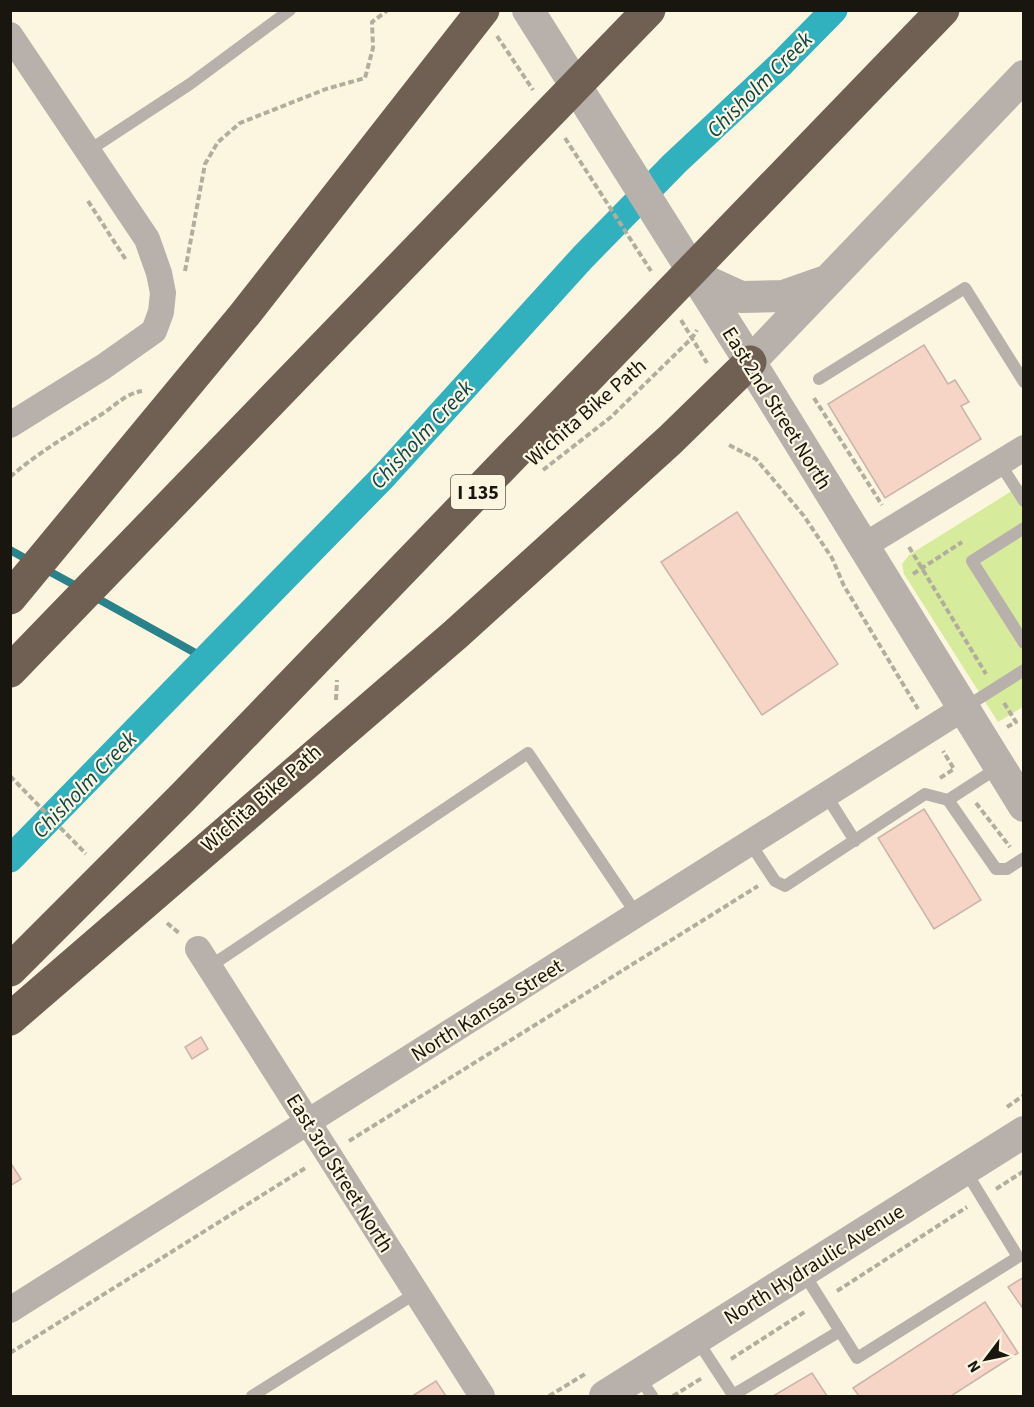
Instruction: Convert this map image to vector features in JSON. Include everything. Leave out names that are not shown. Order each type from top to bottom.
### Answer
[{"type":"highway","points":[[10,670],[649,10]]},
{"type":"highway","name":"I 135","points":[[10,969],[199,781],[943,10]]},
{"type":"highway","points":[[10,598],[488,21]]},
{"type":"highway","points":[[10,1019],[456,634],[670,441],[750,362]]},
{"type":"street","name":"East 2nd Street North","points":[[528,10],[693,275],[750,362],[1023,806]]},
{"type":"street","points":[[10,35],[147,239],[159,273],[163,293],[161,312],[153,331],[141,342],[10,424]]},
{"type":"street","points":[[750,362],[1023,76]]},
{"type":"street","points":[[693,275],[741,297],[783,296],[829,280]]},
{"type":"street","points":[[862,547],[1023,448]]},
{"type":"street","name":"North Kansas Street","points":[[10,1310],[963,709]]},
{"type":"street","name":"East 3rd Street North","points":[[204,958],[482,1396]]},
{"type":"street","name":"North Hydraulic Avenue","points":[[605,1396],[645,1386],[697,1339],[1023,1132]]},
{"type":"lane","points":[[88,151],[190,84],[290,10]]},
{"type":"lane","points":[[819,378],[964,288],[1023,382]]},
{"type":"lane","points":[[999,462],[1023,501]]},
{"type":"lane","points":[[1023,528],[972,561],[1023,643]]},
{"type":"lane","points":[[963,709],[1023,670]]},
{"type":"lane","points":[[204,958],[528,753],[637,915]]},
{"type":"lane","points":[[948,800],[999,767]]},
{"type":"lane","points":[[750,843],[775,881],[785,886],[925,794],[948,800],[996,869],[1006,869],[1022,859]]},
{"type":"lane","points":[[826,795],[855,841]]},
{"type":"lane","points":[[802,1271],[857,1358],[1021,1256],[965,1169]]},
{"type":"lane","points":[[252,1396],[416,1293]]},
{"type":"lane","points":[[697,1339],[733,1395],[840,1331]]},
{"type":"path","points":[[185,274],[205,164],[218,142],[240,123],[326,89],[364,78],[373,48],[372,22],[388,10]]},
{"type":"path","points":[[488,21],[540,100]]},
{"type":"path","points":[[559,129],[655,277]]},
{"type":"path","points":[[85,197],[128,264]]},
{"type":"path","name":"Wichita Bike Path","points":[[535,476],[610,417],[692,338],[712,304]]},
{"type":"path","points":[[680,317],[712,371]]},
{"type":"path","points":[[10,477],[70,431],[102,413],[130,393],[146,391]]},
{"type":"path","points":[[858,608],[968,538]]},
{"type":"path","points":[[336,711],[337,676]]},
{"type":"path","points":[[954,769],[966,788],[1022,859]]},
{"type":"path","points":[[10,776],[83,851]]},
{"type":"path","points":[[673,1396],[1023,1171]]},
{"type":"green space","points":[[1023,484],[1023,707],[998,722],[904,574],[902,564],[909,555]]},
{"type":"building","points":[[924,345],[948,384],[955,380],[969,402],[961,406],[981,439],[885,498],[828,404]]},
{"type":"building","points":[[737,512],[838,664],[762,715],[661,562]]},
{"type":"building","points":[[924,809],[981,900],[934,929],[878,838]]},
{"type":"building","points":[[201,1037],[208,1049],[192,1059],[185,1047]]},
{"type":"building","points":[[10,1162],[21,1179],[10,1186]]},
{"type":"building","points":[[1024,1277],[1024,1310],[1008,1287]]},
{"type":"building","points":[[985,1302],[1018,1353],[951,1396],[859,1396],[853,1388]]},
{"type":"building","points":[[812,1373],[827,1396],[773,1396]]},
{"type":"building","points":[[436,1381],[446,1396],[414,1395]]},
{"type":"waterway","name":"Chisholm Creek","points":[[10,859],[385,475],[583,257],[675,163],[780,65],[834,10]]},
{"type":"waterway","points":[[10,550],[30,561]]},
{"type":"waterway","points":[[43,568],[80,588]]},
{"type":"waterway","points":[[93,596],[208,660]]}]
